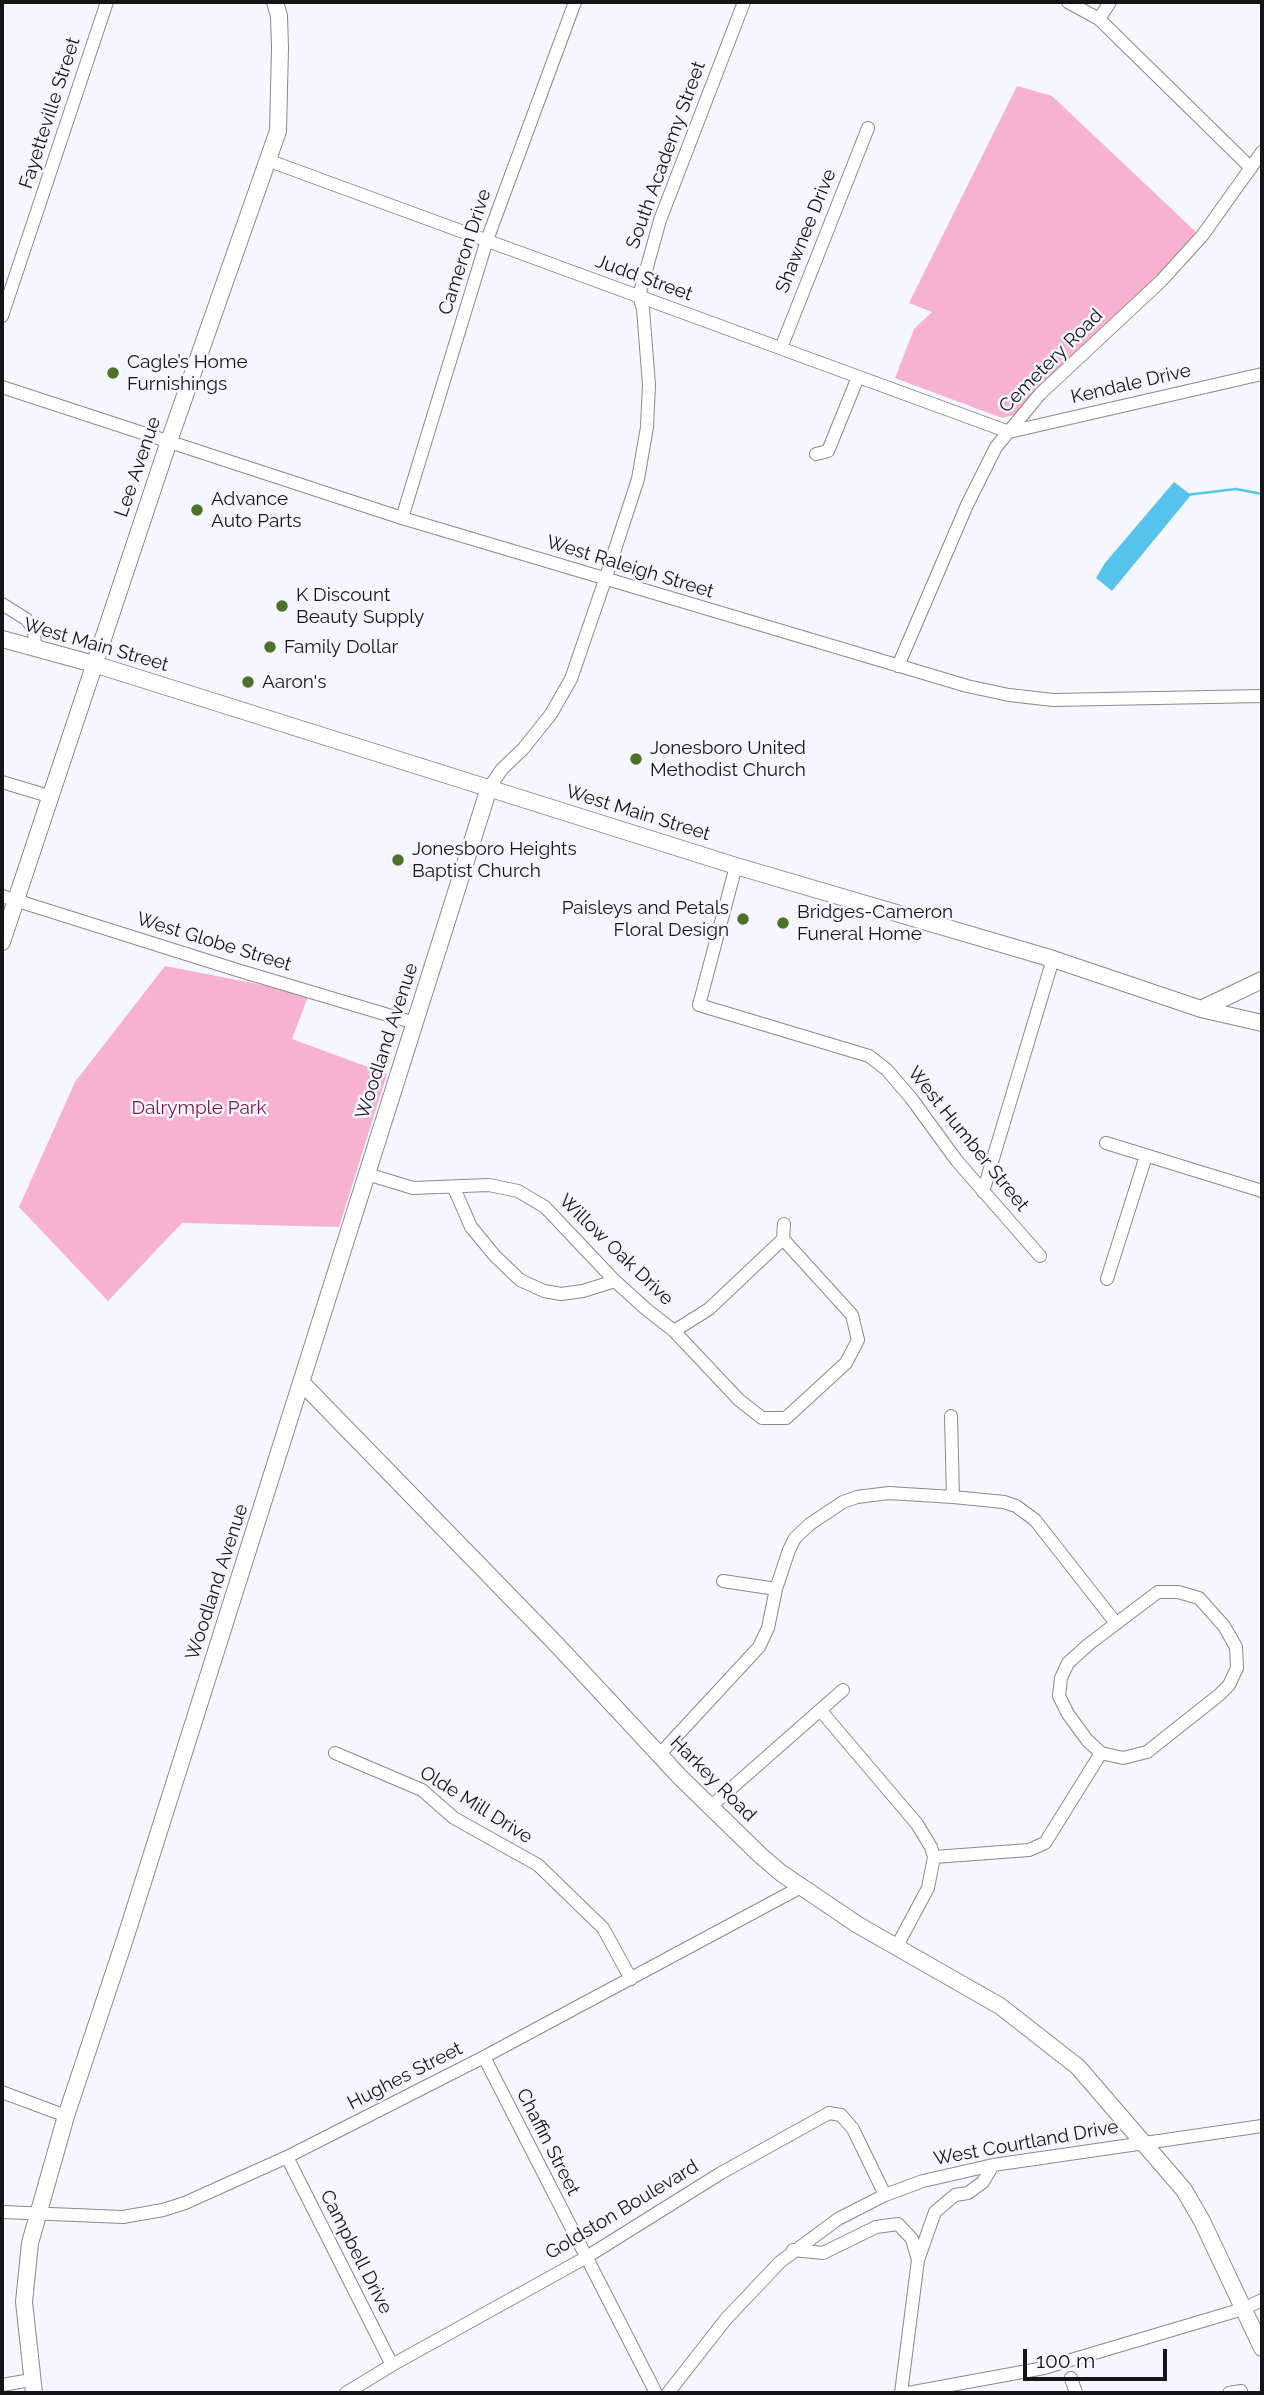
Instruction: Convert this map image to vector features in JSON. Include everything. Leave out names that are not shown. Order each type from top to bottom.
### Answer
[{"type":"street","name":"Fayetteville Street","points":[[2,316],[107,2]]},
{"type":"street","name":"Lee Avenue","points":[[2,942],[9,898],[51,797],[169,441],[278,131],[280,48],[279,16],[275,2]]},
{"type":"street","name":"Cameron Drive","points":[[402,518],[487,240],[575,2]]},
{"type":"street","name":"South Academy Street","points":[[489,788],[502,768],[523,749],[551,714],[572,677],[606,580],[638,479],[647,427],[649,385],[643,309],[639,296],[660,220],[744,2]]},
{"type":"street","points":[[1068,2],[1099,19],[1251,167]]},
{"type":"street","points":[[1099,19],[1110,2]]},
{"type":"street","name":"Shawnee Drive","points":[[781,348],[868,128]]},
{"type":"street","name":"Cemetery Road","points":[[898,666],[982,473],[996,447],[1041,394],[1161,281],[1202,236],[1262,152]]},
{"type":"street","name":"Judd Street","points":[[267,160],[1009,432]]},
{"type":"street","name":"Kendale Drive","points":[[1009,432],[1262,374]]},
{"type":"street","points":[[816,454],[828,451],[858,377]]},
{"type":"street","name":"West Raleigh Street","points":[[2,387],[402,518],[967,686],[1009,695],[1053,700],[1262,696]]},
{"type":"street","points":[[2,604],[26,619],[34,629],[35,648]]},
{"type":"street","name":"West Main Street","points":[[2,639],[94,664],[736,866],[1053,959],[1201,1009],[1262,1023]]},
{"type":"street","points":[[2,782],[51,797]]},
{"type":"street","name":"Woodland Avenue","points":[[33,2387],[24,2288],[30,2243],[38,2214],[66,2116],[125,1939],[489,788]]},
{"type":"street","name":"West Humber Street","points":[[736,866],[699,1005],[869,1056],[887,1070],[911,1098],[983,1192],[1040,1256]]},
{"type":"street","name":"West Globe Street","points":[[9,898],[415,1023]]},
{"type":"street","points":[[983,1192],[1053,959]]},
{"type":"street","points":[[1201,1009],[1262,980]]},
{"type":"street","points":[[1106,1143],[1262,1191]]},
{"type":"street","points":[[1107,1279],[1146,1156]]},
{"type":"street","name":"Willow Oak Drive","points":[[367,1174],[413,1188],[489,1185],[518,1191],[545,1207],[615,1281],[674,1331],[740,1400],[762,1418],[786,1418],[846,1363],[858,1340],[852,1315],[783,1239],[709,1309],[674,1331]]},
{"type":"street","points":[[454,1188],[471,1227],[520,1280],[544,1291],[561,1294],[583,1291],[615,1281]]},
{"type":"street","points":[[783,1239],[785,1224]]},
{"type":"street","name":"Harkey Road","points":[[302,1383],[530,1616],[659,1755],[760,1855],[801,1887],[858,1925],[1000,2006],[1078,2067],[1144,2141],[1193,2204],[1262,2348]]},
{"type":"street","points":[[951,1416],[953,1497]]},
{"type":"street","points":[[659,1755],[759,1647],[768,1629],[776,1589],[795,1538],[810,1524],[843,1502],[873,1494],[1004,1502],[1026,1512],[1035,1520],[1115,1622]]},
{"type":"street","points":[[723,1581],[776,1589]]},
{"type":"street","points":[[1158,1592],[1178,1592],[1199,1598],[1224,1626],[1236,1647],[1237,1668],[1229,1685],[1147,1752],[1123,1758],[1101,1753],[1087,1740],[1059,1696],[1068,1663],[1115,1622],[1158,1592]]},
{"type":"street","points":[[710,1807],[843,1690]]},
{"type":"street","points":[[821,1711],[917,1824],[931,1847],[934,1857],[928,1888],[897,1946]]},
{"type":"street","name":"Olde Mill Drive","points":[[335,1753],[422,1790],[454,1818],[538,1865],[603,1928],[632,1979]]},
{"type":"street","points":[[934,1857],[1029,1850],[1045,1843],[1101,1753]]},
{"type":"street","name":"Hughes Street","points":[[2,2212],[123,2217],[185,2203],[287,2157],[484,2057],[801,1887]]},
{"type":"street","name":"Chaffin Street","points":[[484,2057],[656,2393]]},
{"type":"street","points":[[2,2092],[66,2116]]},
{"type":"street","name":"Goldston Boulevard","points":[[346,2393],[585,2258],[721,2173],[829,2113],[841,2115],[853,2129],[885,2195]]},
{"type":"street","name":"West Courtland Drive","points":[[668,2393],[726,2319],[793,2250],[838,2218],[885,2195],[923,2181],[993,2165],[1262,2126]]},
{"type":"street","name":"Campbell Drive","points":[[287,2157],[392,2365]]},
{"type":"street","points":[[901,2393],[918,2260],[934,2212],[955,2195],[968,2193],[983,2182],[993,2165]]},
{"type":"street","points":[[793,2250],[823,2253],[876,2227],[898,2224],[912,2239],[918,2260]]},
{"type":"street","points":[[908,2393],[1044,2368],[1243,2309],[1262,2300]]},
{"type":"street","points":[[1071,2378],[1076,2393]]},
{"type":"street","points":[[2,2385],[33,2387]]},
{"type":"green space","points":[[1017,86],[1052,96],[1196,232],[1176,258],[1116,318],[1014,415],[1002,418],[895,378],[914,329],[932,312],[909,303]]},
{"type":"green space","name":"Dalrymple Park","points":[[165,966],[309,994],[292,1039],[387,1074],[339,1227],[182,1223],[108,1301],[19,1207],[75,1082]]},
{"type":"water","points":[[1174,482],[1191,495],[1112,591],[1096,578],[1105,563]]},
{"type":"waterway","points":[[1186,495],[1236,489],[1262,494]]},
{"type":"place","name":"Cagle’s Home Furnishings","points":[[113,373]]},
{"type":"place","name":"Advance Auto Parts","points":[[197,510]]},
{"type":"place","name":"K Discount Beauty Supply","points":[[282,606]]},
{"type":"place","name":"Family Dollar","points":[[270,647]]},
{"type":"place","name":"Aaron's","points":[[248,682]]},
{"type":"place","name":"Jonesboro United Methodist Church","points":[[636,759]]},
{"type":"place","name":"Jonesboro Heights Baptist Church","points":[[398,860]]},
{"type":"place","name":"Paisleys and Petals Floral Design","points":[[743,919]]},
{"type":"place","name":"Bridges-Cameron Funeral Home","points":[[783,923]]}]
